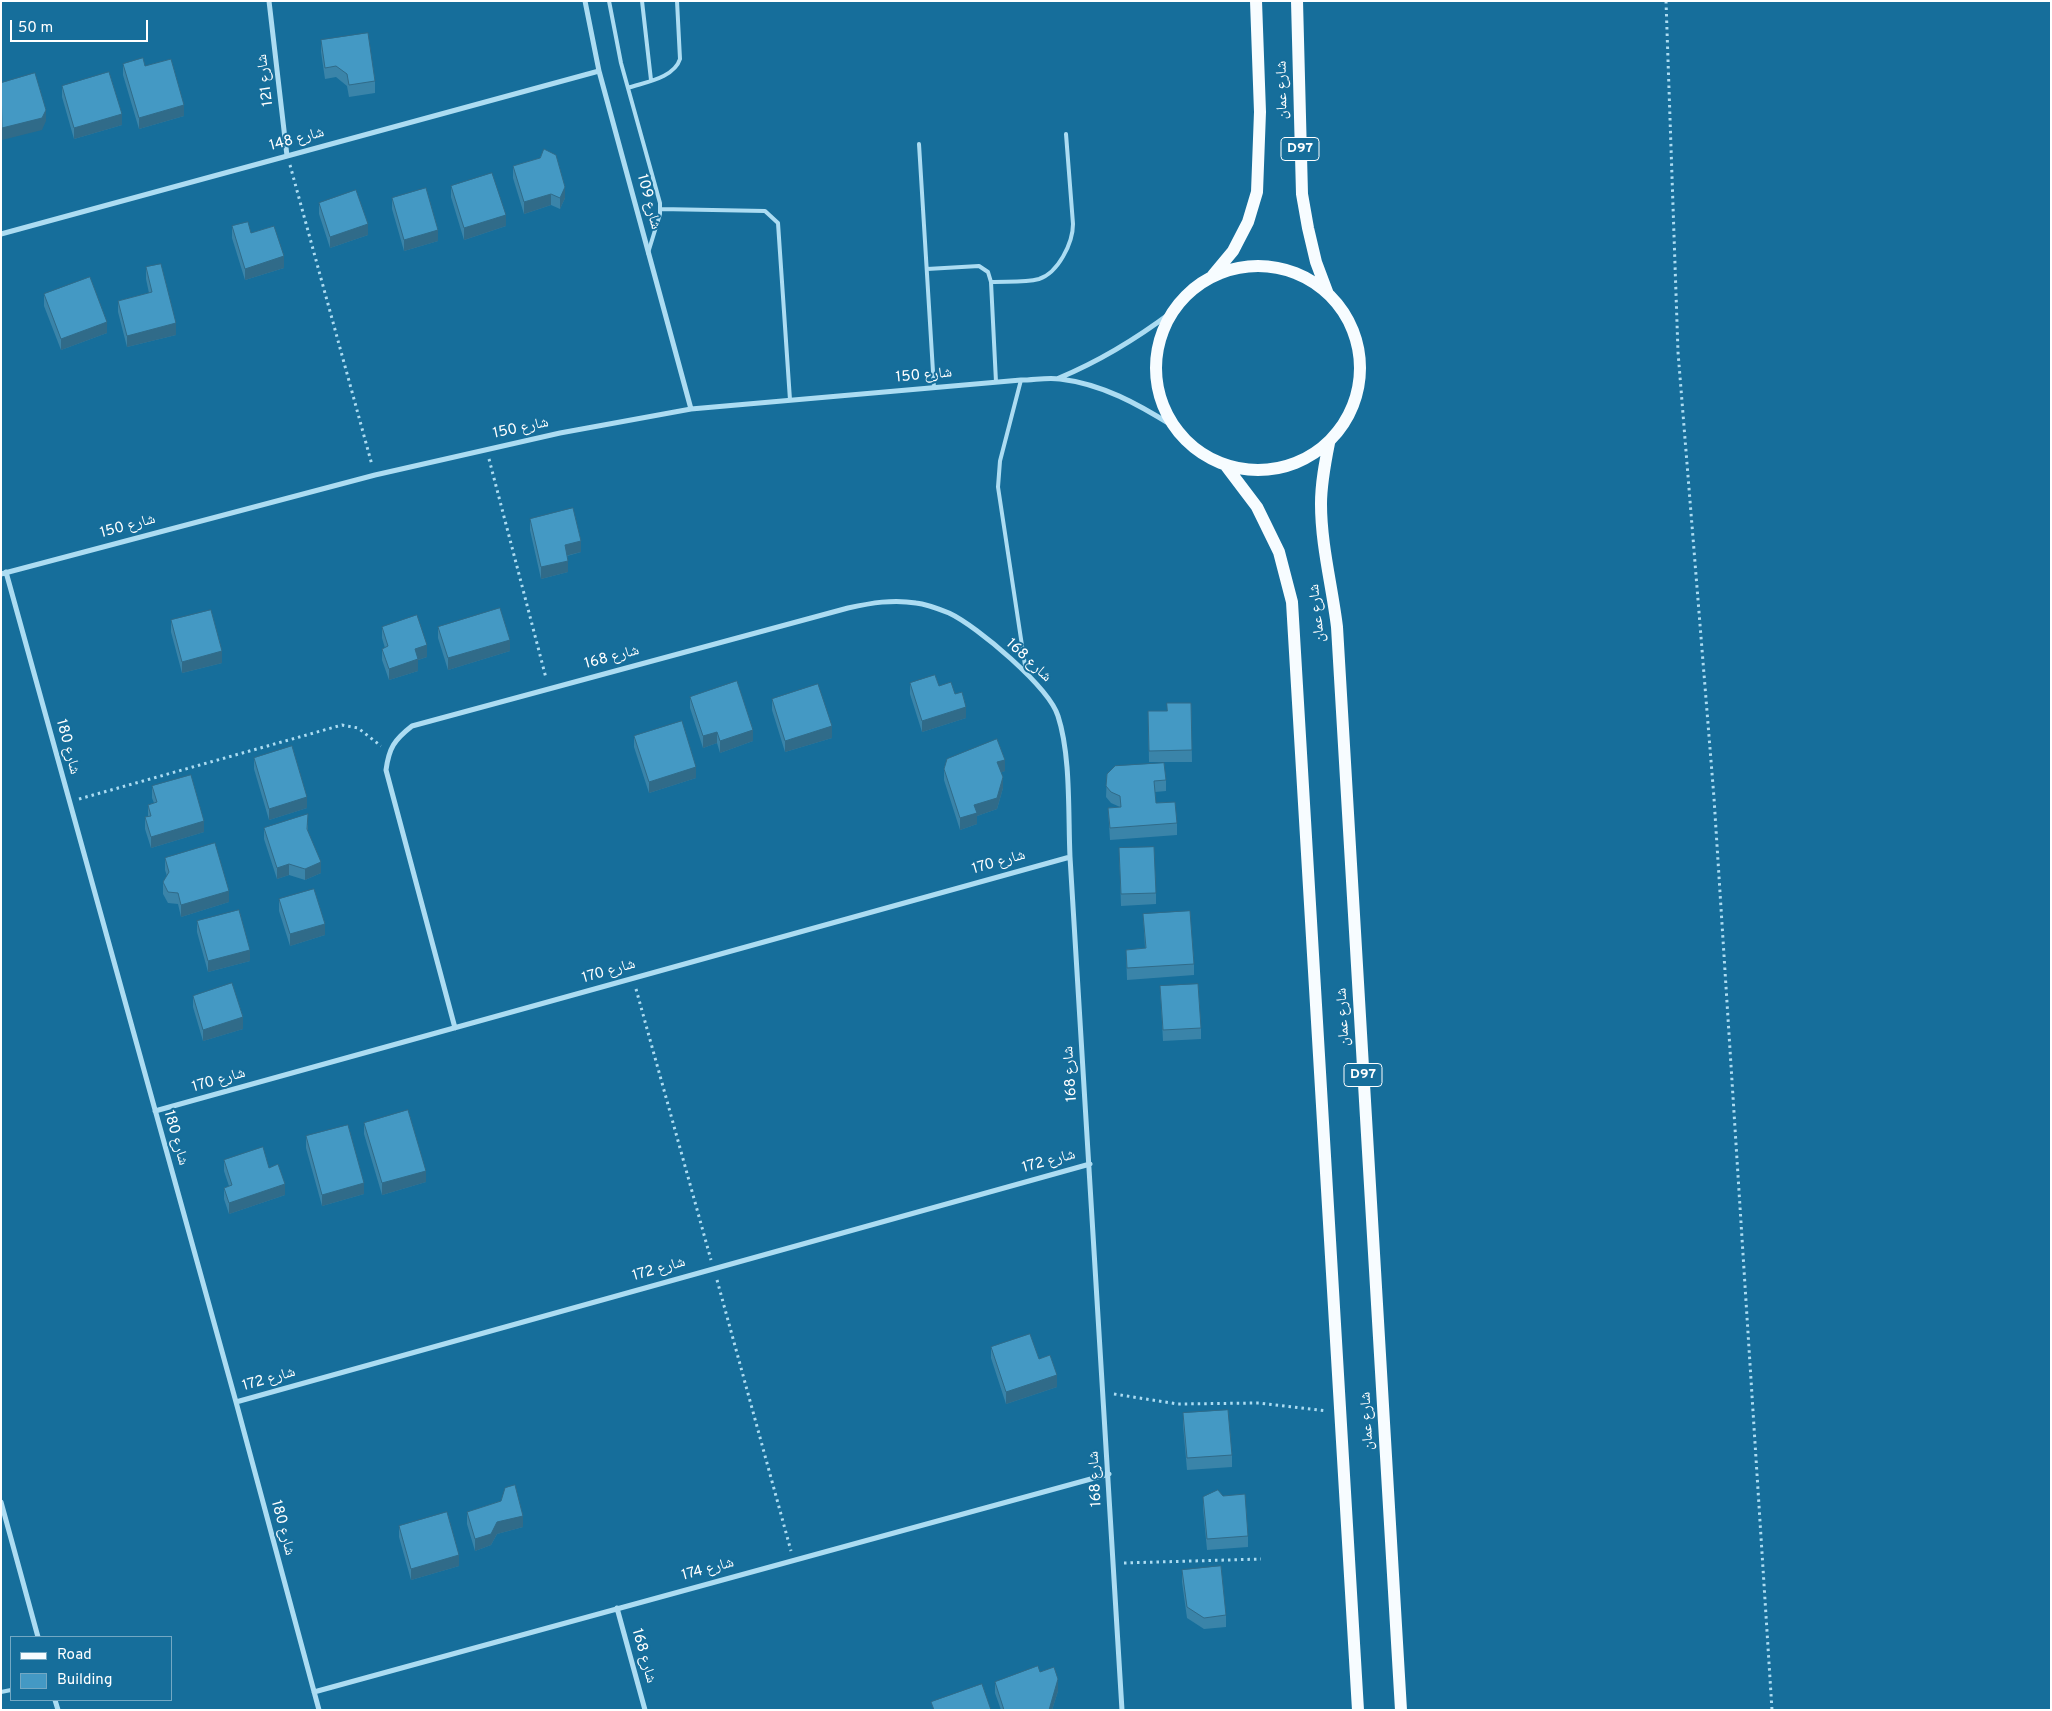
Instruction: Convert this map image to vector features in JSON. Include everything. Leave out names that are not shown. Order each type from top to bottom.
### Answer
[{"type":"main road","name":"شارع عمان","points":[[1213,275],[1233,251],[1244,230],[1257,192],[1260,112],[1256,1]]},
{"type":"main road","name":"شارع عمان","points":[[1297,1],[1302,194],[1316,262],[1328,294]]},
{"type":"main road","points":[[1243,266],[1274,267],[1303,276],[1328,294],[1345,316],[1353,333],[1360,368],[1356,396],[1346,421],[1329,443],[1306,459],[1281,468],[1253,471],[1226,466],[1196,450],[1173,426],[1160,399],[1155,369],[1159,339],[1172,312],[1190,291],[1213,275],[1243,266]]},
{"type":"main road","name":"شارع عمان","points":[[1329,443],[1323,473],[1321,505],[1323,536],[1337,627],[1401,1710]]},
{"type":"main road","name":"شارع عمان","points":[[1226,466],[1257,507],[1279,552],[1292,602],[1358,1710]]},
{"type":"street","name":"شارع 121","points":[[269,1],[287,156]]},
{"type":"street","name":"شارع 109","points":[[585,1],[599,71],[691,409]]},
{"type":"street","name":"شارع 148","points":[[1,234],[599,71]]},
{"type":"street","name":"شارع 150","points":[[1059,379],[1089,366],[1118,350],[1172,312]]},
{"type":"street","name":"شارع 150","points":[[3,573],[375,475],[486,448],[691,409],[996,382],[1059,379],[1089,385],[1118,395],[1173,426]]},
{"type":"street","name":"شارع 180","points":[[3,573],[69,802],[236,1402],[318,1710]]},
{"type":"street","name":"شارع 168","points":[[389,752],[398,737],[412,726],[848,608],[882,601],[916,603],[949,614],[978,633],[1026,672],[1044,691],[1057,714],[1065,739],[1070,857],[1122,1710]]},
{"type":"street","points":[[389,752],[386,770],[389,788],[455,1028]]},
{"type":"street","name":"شارع 170","points":[[155,1112],[1070,857]]},
{"type":"street","name":"شارع 172","points":[[236,1402],[1090,1164]]},
{"type":"street","name":"شارع 174","points":[[314,1692],[1109,1474]]},
{"type":"street","points":[[1,1502],[38,1636]]},
{"type":"street","name":"شارع 168","points":[[617,1608],[645,1710]]},
{"type":"lane","points":[[608,1],[628,88],[660,209],[648,253]]},
{"type":"lane","points":[[642,1],[651,80]]},
{"type":"lane","points":[[628,88],[674,70],[680,59],[677,1]]},
{"type":"lane","points":[[991,282],[1042,278],[1052,270],[1068,248],[1072,224],[1066,134]]},
{"type":"lane","points":[[919,144],[934,388]]},
{"type":"lane","points":[[660,209],[765,211],[778,223],[790,400]]},
{"type":"lane","points":[[927,268],[979,266],[988,272],[991,282],[996,382]]},
{"type":"lane","points":[[1021,380],[1000,461],[998,487],[1026,672]]},
{"type":"path","points":[[1666,1],[1678,352],[1714,798],[1772,1710]]},
{"type":"path","points":[[287,156],[375,475]]},
{"type":"path","points":[[486,448],[549,688]]},
{"type":"path","points":[[69,802],[342,725],[358,728],[389,752]]},
{"type":"path","points":[[1104,1392],[1178,1404],[1258,1403],[1340,1412]]},
{"type":"path","points":[[1114,1564],[1260,1559]]},
{"type":"building","points":[[368,33],[375,81],[349,85],[347,74],[336,66],[325,68],[321,40]]},
{"type":"building","points":[[143,58],[145,66],[171,59],[184,105],[139,118],[123,64]]},
{"type":"building","points":[[109,72],[122,114],[74,128],[62,86]]},
{"type":"building","points":[[35,73],[46,110],[42,118],[2,128],[1,83]]},
{"type":"building","points":[[544,149],[556,155],[565,187],[560,198],[551,194],[524,202],[513,166],[540,158]]},
{"type":"building","points":[[492,173],[506,215],[464,228],[451,186]]},
{"type":"building","points":[[426,188],[438,230],[404,240],[392,198]]},
{"type":"building","points":[[356,190],[368,224],[330,237],[319,203]]},
{"type":"building","points":[[248,222],[251,233],[274,226],[284,256],[245,269],[232,226]]},
{"type":"building","points":[[161,264],[176,323],[127,336],[118,301],[152,292],[146,267]]},
{"type":"building","points":[[90,277],[107,322],[61,339],[44,294]]},
{"type":"building","points":[[573,508],[581,541],[565,545],[568,561],[541,567],[530,519]]},
{"type":"building","points":[[500,608],[510,640],[448,658],[438,627]]},
{"type":"building","points":[[211,610],[222,651],[182,662],[171,620]]},
{"type":"building","points":[[417,615],[427,645],[415,649],[418,659],[389,669],[382,649],[388,646],[382,627]]},
{"type":"building","points":[[935,675],[939,686],[951,682],[955,694],[962,692],[966,707],[922,721],[910,683]]},
{"type":"building","points":[[737,681],[753,730],[720,741],[717,732],[703,736],[690,697]]},
{"type":"building","points":[[818,684],[832,726],[785,741],[772,699]]},
{"type":"building","points":[[1167,703],[1191,703],[1192,750],[1149,751],[1148,711],[1167,711]]},
{"type":"building","points":[[682,721],[696,767],[649,782],[634,736]]},
{"type":"building","points":[[997,739],[1005,760],[997,762],[1003,777],[997,798],[974,805],[977,813],[960,818],[944,769],[947,759]]},
{"type":"building","points":[[292,746],[307,797],[269,809],[254,758]]},
{"type":"building","points":[[1164,763],[1166,780],[1154,781],[1156,803],[1175,802],[1177,823],[1110,828],[1108,808],[1121,807],[1120,796],[1111,792],[1106,786],[1107,774],[1115,766]]},
{"type":"building","points":[[191,775],[204,821],[151,837],[145,817],[151,816],[148,805],[157,802],[152,786]]},
{"type":"building","points":[[308,814],[307,829],[321,862],[305,869],[289,864],[277,868],[264,828]]},
{"type":"building","points":[[215,843],[229,891],[181,905],[178,893],[168,892],[163,882],[169,872],[165,858]]},
{"type":"building","points":[[1154,847],[1156,893],[1121,894],[1119,848]]},
{"type":"building","points":[[314,889],[325,924],[290,934],[279,899]]},
{"type":"building","points":[[239,910],[250,950],[208,961],[197,921]]},
{"type":"building","points":[[1190,911],[1194,964],[1127,968],[1126,950],[1146,948],[1143,914]]},
{"type":"building","points":[[232,983],[243,1017],[203,1030],[193,996]]},
{"type":"building","points":[[1198,984],[1201,1028],[1163,1030],[1160,986]]},
{"type":"building","points":[[408,1110],[426,1171],[382,1183],[364,1123]]},
{"type":"building","points":[[348,1125],[364,1183],[322,1195],[306,1136]]},
{"type":"building","points":[[263,1147],[269,1168],[278,1164],[285,1184],[229,1203],[224,1188],[232,1185],[224,1160]]},
{"type":"building","points":[[1030,1334],[1039,1359],[1050,1355],[1057,1375],[1006,1392],[991,1347]]},
{"type":"building","points":[[1228,1410],[1232,1455],[1187,1458],[1183,1413]]},
{"type":"building","points":[[515,1485],[523,1516],[497,1522],[491,1534],[475,1539],[467,1512],[501,1501],[505,1488]]},
{"type":"building","points":[[1218,1490],[1223,1496],[1245,1494],[1248,1536],[1207,1539],[1203,1497]]},
{"type":"building","points":[[447,1512],[459,1555],[411,1569],[399,1526]]},
{"type":"building","points":[[1221,1566],[1226,1615],[1204,1618],[1187,1607],[1182,1570]]},
{"type":"building","points":[[1038,1666],[1040,1672],[1054,1667],[1058,1679],[1049,1710],[1004,1710],[995,1682]]},
{"type":"building","points":[[982,1684],[991,1710],[934,1710],[931,1702]]}]
